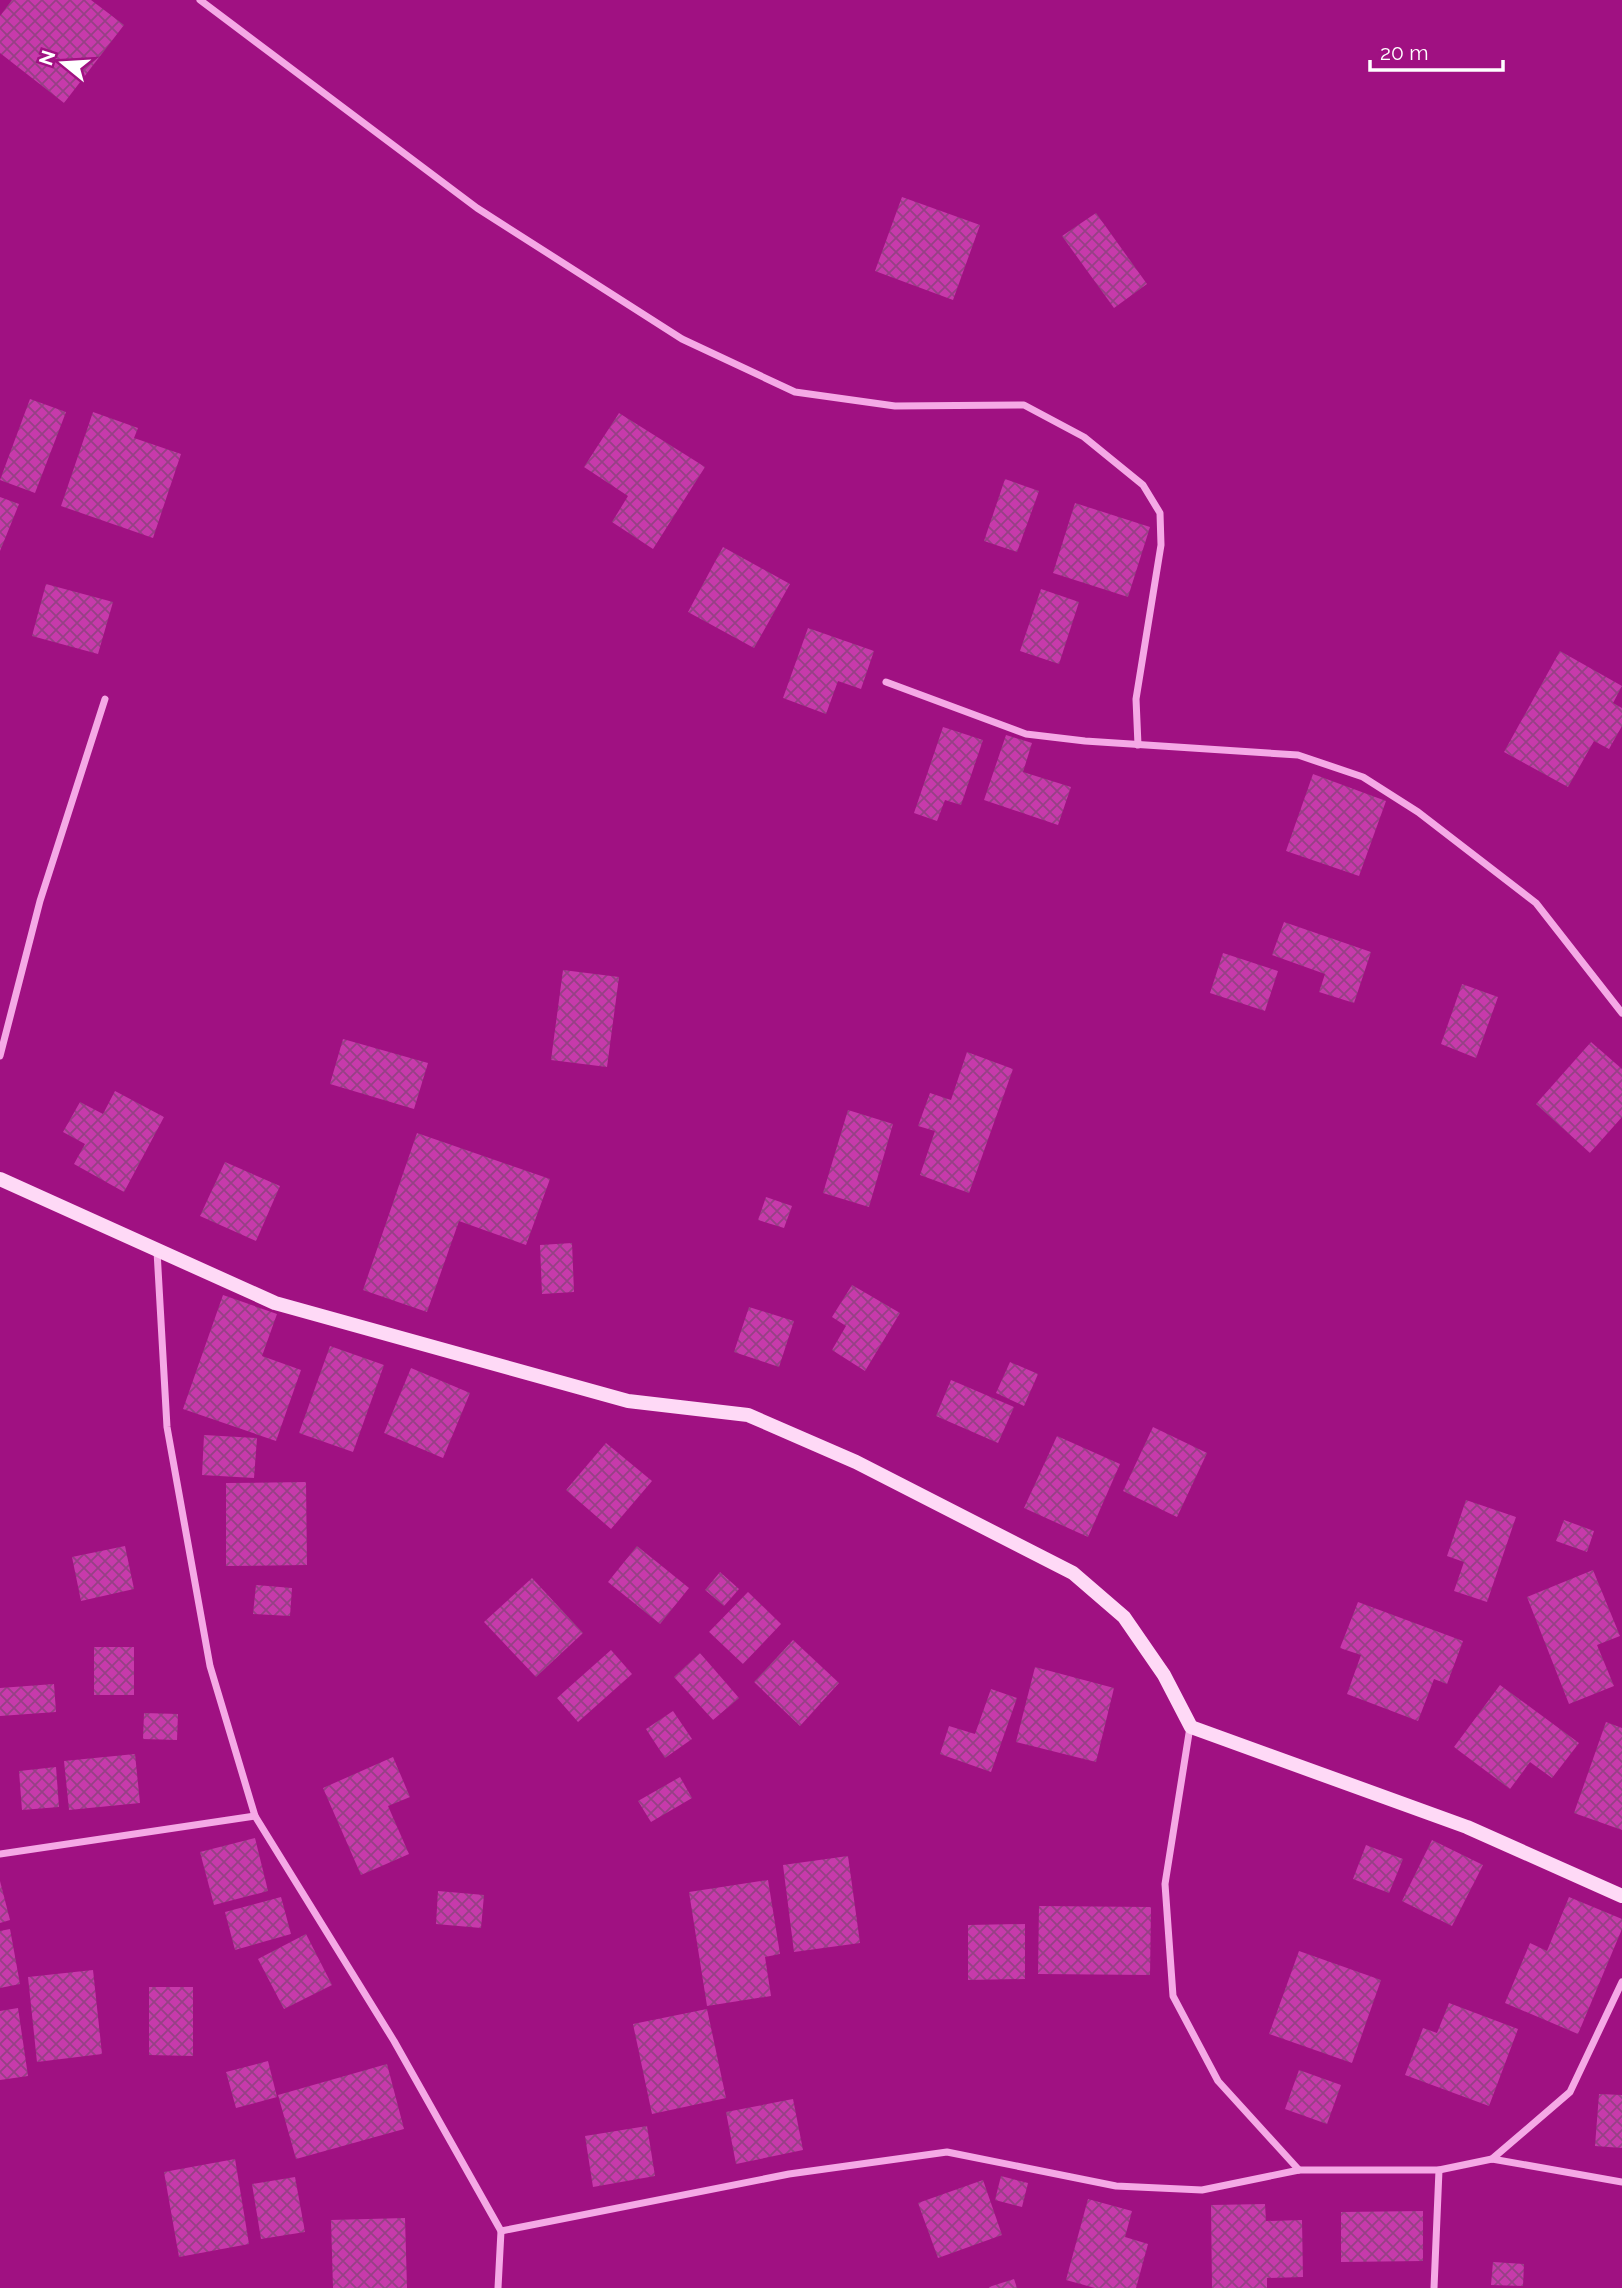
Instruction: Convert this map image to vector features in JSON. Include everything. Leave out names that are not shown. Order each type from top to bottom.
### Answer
[{"type":"street","points":[[200,0],[477,208],[682,339],[795,391],[895,406],[1024,405],[1084,437],[1143,485],[1160,513],[1161,545],[1136,699],[1138,745]]},
{"type":"street","points":[[886,682],[1026,734],[1138,745],[1298,755],[1363,777],[1418,812],[1536,903],[1622,1013]]},
{"type":"street","points":[[0,1056],[40,901],[105,699]]},
{"type":"street","points":[[0,1179],[275,1303],[628,1401],[748,1415],[856,1462],[1073,1573],[1124,1617],[1164,1675],[1191,1727],[1165,1884],[1173,1996],[1218,2081],[1299,2170]]},
{"type":"street","points":[[157,1248],[166,1427],[210,1666],[256,1816],[394,2041],[501,2231],[498,2288]]},
{"type":"street","points":[[1191,1727],[1467,1827],[1622,1896]]},
{"type":"street","points":[[0,1854],[256,1816]]},
{"type":"street","points":[[1492,2159],[1570,2092],[1622,1982]]},
{"type":"street","points":[[501,2231],[789,2174],[947,2152],[1129,2186],[1202,2190],[1299,2170],[1439,2170],[1492,2159],[1622,2182]]},
{"type":"street","points":[[1434,2288],[1439,2170]]},
{"type":"building","points":[[12,0],[91,0],[124,25],[64,103],[0,53],[0,16]]},
{"type":"building","points":[[902,197],[980,225],[953,300],[875,271]]},
{"type":"building","points":[[1096,213],[1147,284],[1114,308],[1062,236]]},
{"type":"building","points":[[30,399],[66,412],[35,493],[0,480]]},
{"type":"building","points":[[93,412],[138,428],[134,438],[181,454],[153,538],[61,506]]},
{"type":"building","points":[[619,413],[705,467],[653,549],[612,522],[628,496],[584,467]]},
{"type":"building","points":[[1005,479],[1039,491],[1017,552],[984,541]]},
{"type":"building","points":[[0,497],[19,504],[0,551]]},
{"type":"building","points":[[1075,503],[1150,527],[1128,597],[1053,573]]},
{"type":"building","points":[[723,547],[790,584],[754,648],[688,612]]},
{"type":"building","points":[[46,584],[113,602],[98,654],[32,636]]},
{"type":"building","points":[[1041,589],[1079,602],[1059,664],[1020,651]]},
{"type":"building","points":[[808,628],[874,651],[861,689],[838,681],[826,714],[783,698]]},
{"type":"building","points":[[1560,651],[1622,686],[1613,703],[1622,708],[1622,726],[1609,749],[1594,741],[1568,787],[1504,752]]},
{"type":"building","points":[[943,727],[983,740],[961,805],[945,800],[937,821],[914,813]]},
{"type":"building","points":[[1006,735],[1032,743],[1023,772],[1071,787],[1058,825],[984,800]]},
{"type":"building","points":[[1313,774],[1386,801],[1359,876],[1286,851]]},
{"type":"building","points":[[1284,922],[1371,952],[1354,1003],[1319,992],[1325,974],[1272,955]]},
{"type":"building","points":[[1223,953],[1278,971],[1265,1011],[1210,993]]},
{"type":"building","points":[[563,970],[619,977],[607,1067],[551,1060]]},
{"type":"building","points":[[1462,984],[1498,997],[1476,1058],[1441,1044]]},
{"type":"building","points":[[343,1039],[428,1063],[414,1109],[330,1084]]},
{"type":"building","points":[[1591,1042],[1622,1069],[1622,1117],[1590,1153],[1536,1104]]},
{"type":"building","points":[[967,1052],[1013,1069],[969,1193],[920,1175],[935,1131],[918,1126],[930,1093],[951,1100]]},
{"type":"building","points":[[115,1091],[164,1117],[124,1192],[74,1164],[85,1144],[63,1132],[80,1102],[103,1114]]},
{"type":"building","points":[[848,1110],[893,1124],[869,1207],[823,1193]]},
{"type":"building","points":[[417,1133],[550,1179],[526,1245],[459,1221],[427,1312],[363,1290]]},
{"type":"building","points":[[225,1162],[280,1186],[256,1241],[200,1216]]},
{"type":"building","points":[[766,1197],[792,1206],[784,1228],[758,1220]]},
{"type":"building","points":[[572,1243],[574,1292],[542,1294],[540,1245]]},
{"type":"building","points":[[852,1285],[900,1313],[865,1371],[832,1350],[846,1326],[832,1317]]},
{"type":"building","points":[[223,1295],[277,1314],[262,1356],[301,1370],[276,1441],[183,1409]]},
{"type":"building","points":[[749,1307],[794,1321],[779,1367],[734,1352]]},
{"type":"building","points":[[330,1346],[384,1365],[353,1452],[299,1433]]},
{"type":"building","points":[[1010,1362],[1038,1374],[1024,1406],[996,1393]]},
{"type":"building","points":[[411,1368],[470,1393],[443,1458],[384,1433]]},
{"type":"building","points":[[951,1380],[1014,1407],[998,1443],[936,1416]]},
{"type":"building","points":[[1153,1427],[1207,1453],[1177,1517],[1123,1491]]},
{"type":"building","points":[[204,1435],[257,1438],[254,1478],[202,1475]]},
{"type":"building","points":[[1057,1436],[1120,1464],[1088,1537],[1024,1508]]},
{"type":"building","points":[[606,1443],[652,1481],[611,1529],[566,1490]]},
{"type":"building","points":[[306,1482],[307,1565],[226,1566],[226,1483]]},
{"type":"building","points":[[1466,1500],[1516,1517],[1487,1602],[1454,1591],[1464,1562],[1447,1556]]},
{"type":"building","points":[[1564,1520],[1594,1531],[1587,1552],[1556,1541]]},
{"type":"building","points":[[125,1546],[134,1589],[81,1601],[72,1557]]},
{"type":"building","points":[[637,1546],[689,1588],[660,1624],[608,1582]]},
{"type":"building","points":[[1593,1570],[1620,1636],[1597,1645],[1614,1686],[1569,1704],[1527,1597]]},
{"type":"building","points":[[720,1572],[739,1589],[724,1606],[705,1590]]},
{"type":"building","points":[[532,1578],[583,1633],[536,1677],[484,1622]]},
{"type":"building","points":[[256,1585],[292,1588],[290,1616],[253,1614]]},
{"type":"building","points":[[748,1592],[781,1624],[743,1664],[709,1632]]},
{"type":"building","points":[[1358,1602],[1463,1641],[1447,1684],[1434,1679],[1418,1721],[1347,1694],[1361,1655],[1340,1648]]},
{"type":"building","points":[[793,1640],[839,1683],[800,1726],[754,1682]]},
{"type":"building","points":[[94,1647],[134,1647],[134,1695],[94,1695]]},
{"type":"building","points":[[611,1650],[632,1674],[578,1722],[557,1698]]},
{"type":"building","points":[[700,1653],[739,1698],[713,1720],[674,1677]]},
{"type":"building","points":[[1035,1667],[1114,1688],[1096,1762],[1016,1742]]},
{"type":"building","points":[[54,1684],[56,1712],[0,1716],[0,1688]]},
{"type":"building","points":[[1500,1685],[1579,1743],[1552,1778],[1530,1762],[1510,1789],[1454,1747]]},
{"type":"building","points":[[991,1689],[1017,1698],[991,1772],[940,1754],[949,1726],[975,1734]]},
{"type":"building","points":[[673,1711],[692,1739],[665,1758],[646,1729]]},
{"type":"building","points":[[144,1713],[178,1714],[177,1740],[143,1739]]},
{"type":"building","points":[[1606,1722],[1622,1728],[1622,1830],[1574,1813]]},
{"type":"building","points":[[135,1754],[140,1803],[69,1810],[64,1761]]},
{"type":"building","points":[[393,1757],[410,1797],[388,1806],[409,1854],[361,1875],[323,1788]]},
{"type":"building","points":[[56,1767],[59,1807],[22,1810],[19,1771]]},
{"type":"building","points":[[680,1777],[692,1798],[651,1822],[638,1801]]},
{"type":"building","points":[[255,1838],[268,1891],[214,1905],[200,1852]]},
{"type":"building","points":[[1432,1840],[1483,1865],[1452,1926],[1402,1901]]},
{"type":"building","points":[[1366,1845],[1403,1859],[1389,1893],[1353,1879]]},
{"type":"building","points":[[848,1856],[860,1943],[794,1952],[783,1865]]},
{"type":"building","points":[[768,1880],[780,1954],[765,1957],[771,1996],[707,2006],[689,1892]]},
{"type":"building","points":[[0,1881],[10,1920],[0,1923]]},
{"type":"building","points":[[438,1891],[484,1895],[481,1928],[436,1924]]},
{"type":"building","points":[[281,1897],[291,1934],[235,1950],[225,1912]]},
{"type":"building","points":[[1569,1897],[1622,1919],[1622,1929],[1578,2034],[1505,2003],[1530,1943],[1547,1951]]},
{"type":"building","points":[[1039,1906],[1151,1907],[1150,1975],[1038,1974]]},
{"type":"building","points":[[1025,1924],[1025,1979],[968,1980],[968,1925]]},
{"type":"building","points":[[10,1929],[20,1984],[0,1988],[0,1931]]},
{"type":"building","points":[[306,1934],[332,1985],[284,2009],[258,1959]]},
{"type":"building","points":[[1299,1951],[1381,1980],[1352,2063],[1269,2034]]},
{"type":"building","points":[[93,1970],[102,2054],[37,2062],[28,1977]]},
{"type":"building","points":[[149,1987],[193,1987],[193,2056],[149,2055]]},
{"type":"building","points":[[1449,2003],[1518,2029],[1489,2106],[1405,2075],[1423,2028],[1437,2033]]},
{"type":"building","points":[[18,2008],[28,2076],[0,2080],[0,2011]]},
{"type":"building","points":[[707,2009],[726,2098],[652,2114],[633,2024]]},
{"type":"building","points":[[268,2061],[277,2097],[236,2108],[226,2072]]},
{"type":"building","points":[[387,2064],[404,2129],[296,2159],[278,2095]]},
{"type":"building","points":[[1299,2070],[1341,2085],[1327,2124],[1285,2109]]},
{"type":"building","points":[[1599,2094],[1622,2095],[1622,2148],[1595,2146]]},
{"type":"building","points":[[793,2099],[803,2150],[736,2164],[726,2112]]},
{"type":"building","points":[[647,2126],[655,2176],[593,2187],[585,2136]]},
{"type":"building","points":[[235,2159],[249,2244],[179,2257],[164,2172]]},
{"type":"building","points":[[1001,2176],[1028,2183],[1022,2207],[995,2200]]},
{"type":"building","points":[[295,2177],[305,2232],[261,2239],[252,2184]]},
{"type":"building","points":[[983,2180],[1002,2235],[938,2258],[918,2203]]},
{"type":"building","points":[[1088,2199],[1132,2211],[1125,2237],[1148,2244],[1136,2288],[1095,2288],[1066,2280]]},
{"type":"building","points":[[1265,2204],[1266,2221],[1302,2220],[1303,2277],[1267,2278],[1267,2288],[1212,2288],[1211,2205]]},
{"type":"building","points":[[1423,2211],[1423,2261],[1341,2262],[1341,2212]]},
{"type":"building","points":[[405,2218],[407,2288],[333,2288],[331,2220]]},
{"type":"building","points":[[1493,2262],[1524,2264],[1523,2286],[1491,2285]]},
{"type":"building","points":[[1014,2279],[1017,2288],[989,2288],[989,2287]]}]
